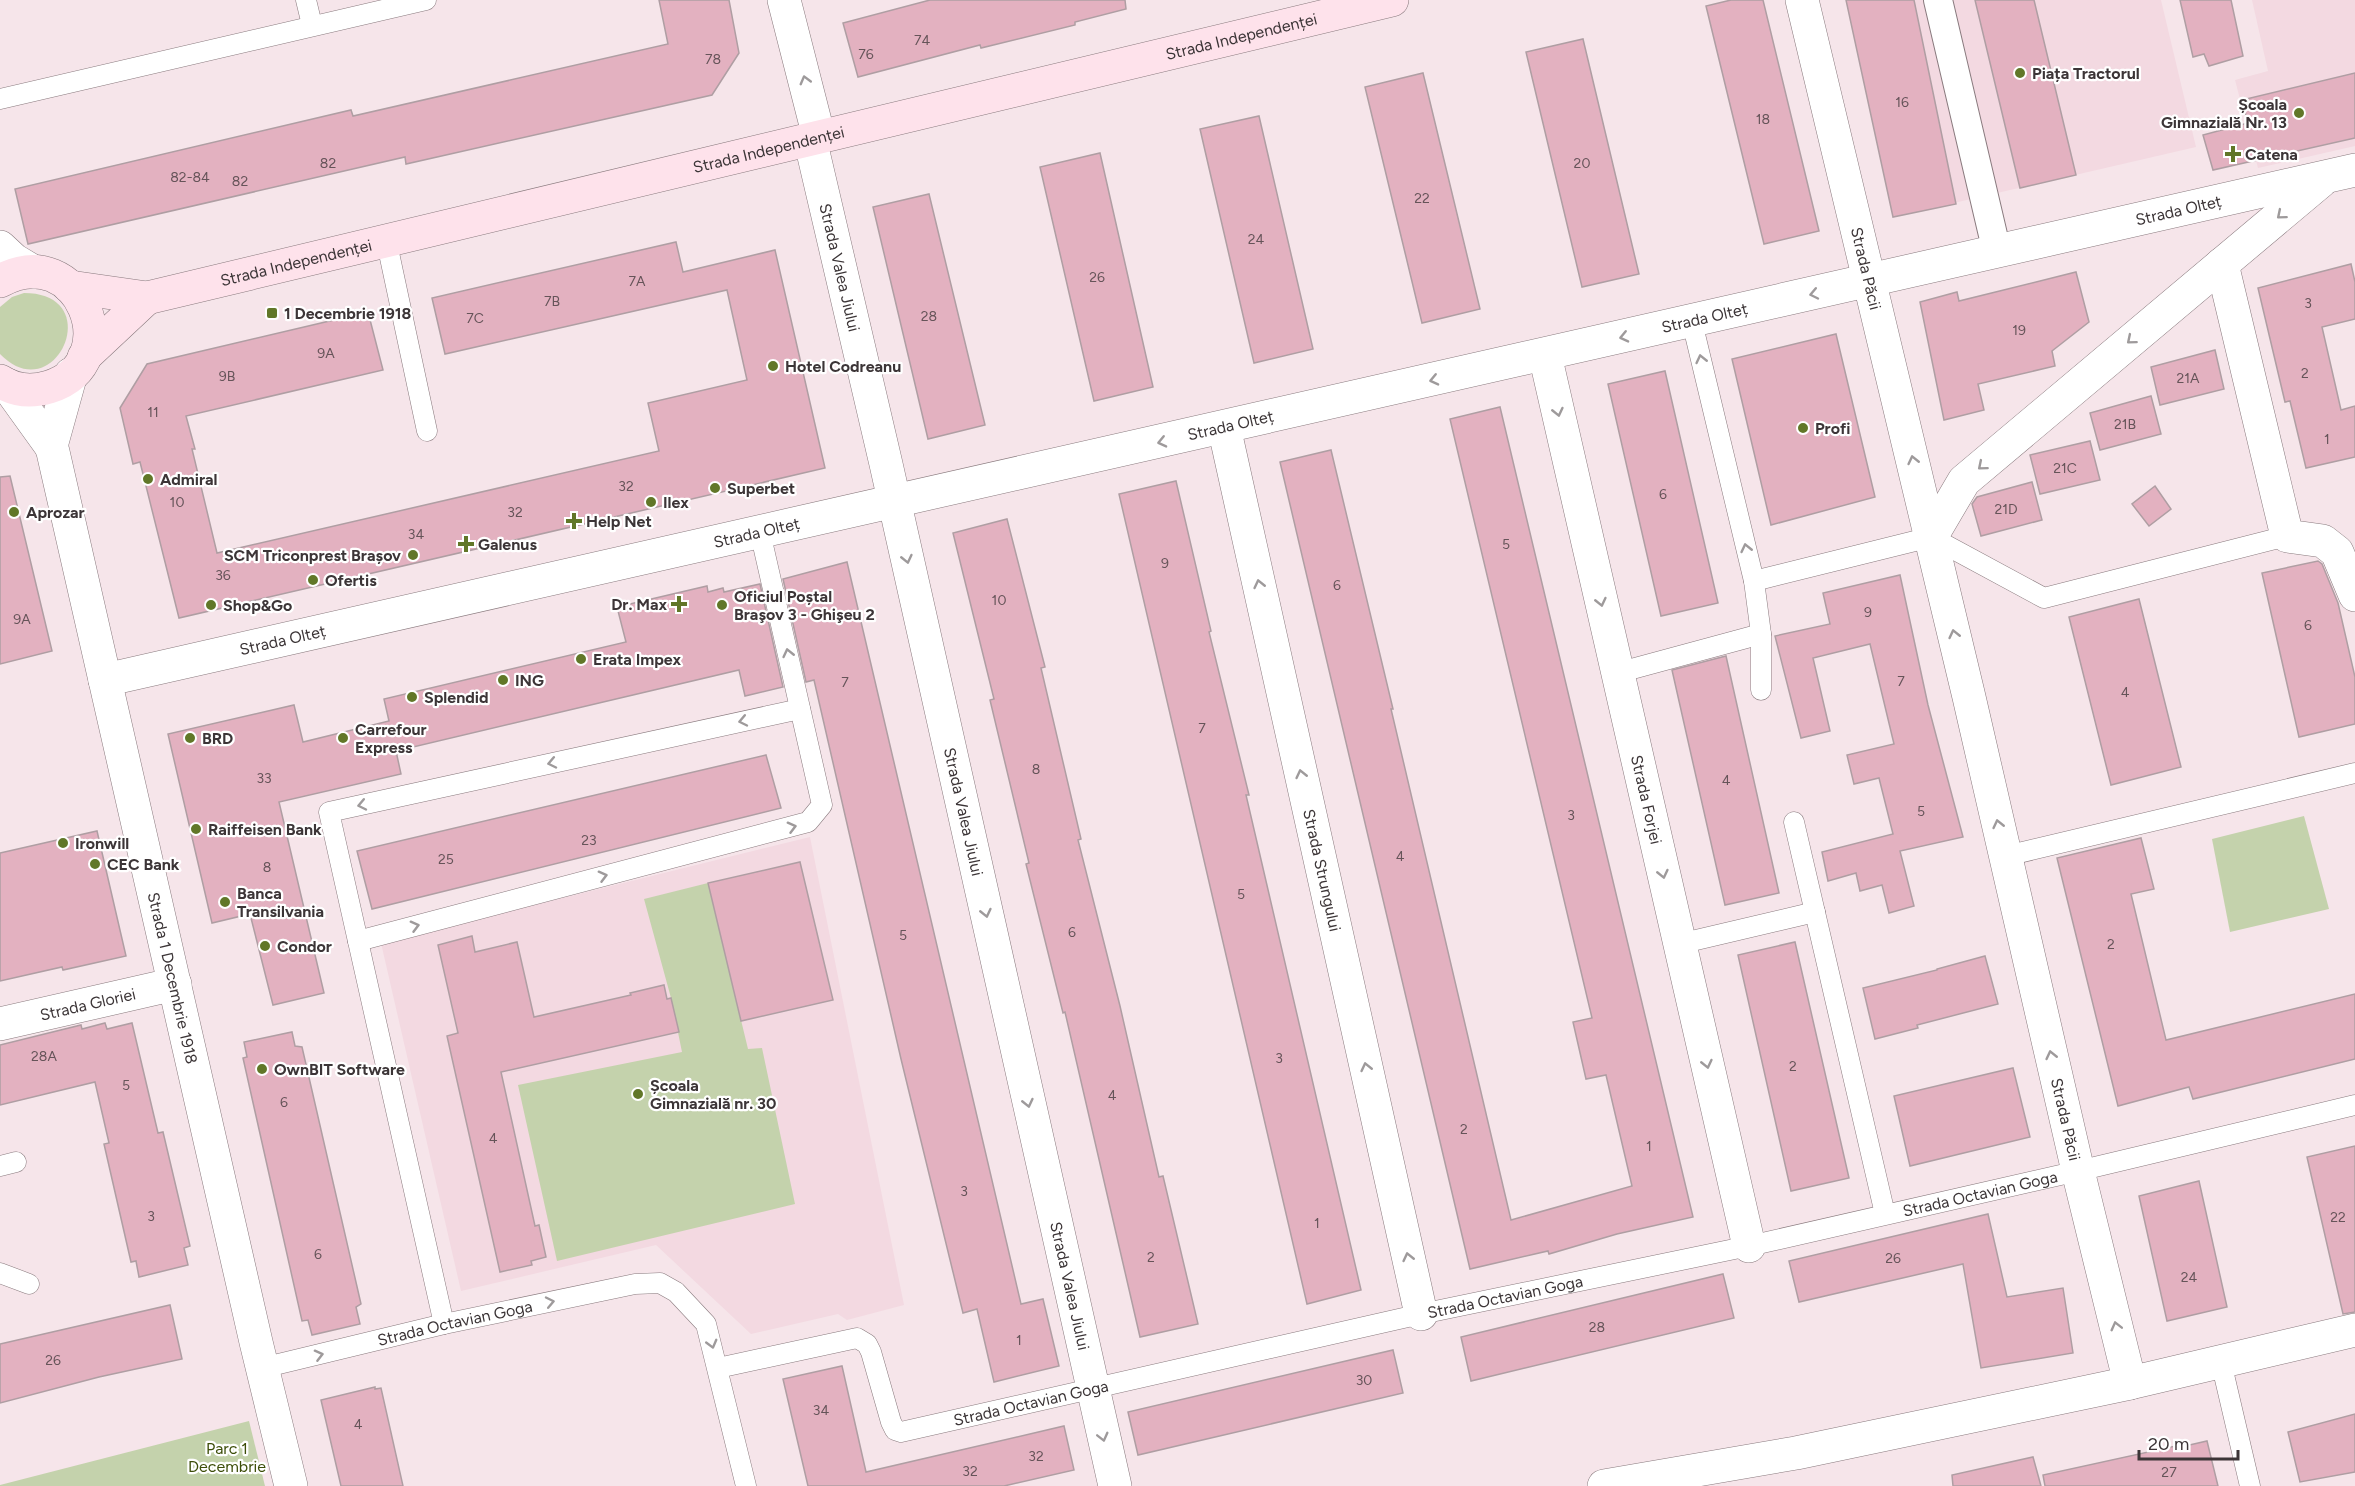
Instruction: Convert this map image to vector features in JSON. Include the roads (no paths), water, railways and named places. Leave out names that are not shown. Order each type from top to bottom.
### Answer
[{"type":"main road","name":"Strada Independenței","points":[[34,272],[53,276],[70,286],[147,298],[1392,0]]},
{"type":"main road","points":[[0,281],[18,274],[34,272]]},
{"type":"main road","points":[[70,286],[82,301],[89,319],[90,339],[78,366]]},
{"type":"main road","name":"Strada Independenței","points":[[3,383],[24,390],[41,390],[57,384],[147,298]]},
{"type":"street","name":"Strada Valea Jiului","points":[[784,0],[1115,1486]]},
{"type":"street","name":"Strada Păcii","points":[[1802,0],[1871,281],[2078,1171],[2130,1383]]},
{"type":"street","points":[[1938,0],[1997,252]]},
{"type":"street","name":"Strada Olteț","points":[[105,680],[2340,174]]},
{"type":"street","points":[[1931,537],[1964,481],[2222,264],[2340,174]]},
{"type":"street","points":[[0,247],[14,260],[34,272]]},
{"type":"street","points":[[2222,264],[2287,536],[2323,541],[2337,552],[2355,595]]},
{"type":"street","name":"Strada Forjei","points":[[1545,355],[1749,1246]]},
{"type":"street","name":"Strada 1 Decembrie 1918","points":[[51,446],[78,366]]},
{"type":"street","name":"Strada 1 Decembrie 1918","points":[[3,383],[51,446],[262,1368]]},
{"type":"street","name":"Strada Strungului","points":[[1224,427],[1421,1314]]},
{"type":"street","name":"Strada Gloriei","points":[[0,1024],[174,984]]},
{"type":"street","points":[[1604,1486],[1796,1453],[2130,1383],[2355,1330]]},
{"type":"street","points":[[262,1368],[291,1486]]},
{"type":"lane","points":[[306,0],[312,25]]},
{"type":"lane","points":[[0,99],[312,25],[394,3],[426,0]]},
{"type":"lane","points":[[386,239],[427,431]]},
{"type":"lane","points":[[1692,322],[1754,581],[1761,634],[1761,690]]},
{"type":"lane","points":[[358,941],[808,822],[822,805],[760,532]]},
{"type":"lane","points":[[1754,581],[1931,537],[2044,598],[2287,536]]},
{"type":"lane","points":[[1617,673],[1761,634]]},
{"type":"lane","points":[[444,1324],[330,812],[800,709]]},
{"type":"lane","points":[[2006,856],[2355,773]]},
{"type":"lane","points":[[1794,822],[1885,1214]]},
{"type":"lane","points":[[1679,944],[1815,912]]},
{"type":"lane","name":"Strada Octavian Goga","points":[[718,1368],[857,1338],[867,1344],[871,1352],[891,1422],[895,1430],[901,1432],[1421,1314],[1749,1246],[2355,1105]]},
{"type":"lane","points":[[0,1273],[29,1284]]},
{"type":"lane","name":"Strada Octavian Goga","points":[[262,1368],[444,1324],[635,1284],[660,1283],[676,1293],[706,1324],[746,1486]]},
{"type":"lane","points":[[2221,1362],[2250,1486]]},
{"type":"place","name":"Piața Tractorul","points":[[2020,73]]},
{"type":"place","name":"Școala Gimnazială Nr. 13","points":[[2299,113]]},
{"type":"place","name":"Catena","points":[[2233,154]]},
{"type":"place","name":"1 Decembrie 1918","points":[[272,313]]},
{"type":"place","name":"Hotel Codreanu","points":[[773,366]]},
{"type":"place","name":"Profi","points":[[1803,428]]},
{"type":"place","name":"Admiral","points":[[148,479]]},
{"type":"place","name":"Superbet","points":[[715,488]]},
{"type":"place","name":"Ilex","points":[[651,502]]},
{"type":"place","name":"Aprozar","points":[[14,512]]},
{"type":"place","name":"Help Net","points":[[574,521]]},
{"type":"place","name":"Galenus","points":[[466,544]]},
{"type":"place","name":"SCM Triconprest Brașov","points":[[413,555]]},
{"type":"place","name":"Ofertis","points":[[313,580]]},
{"type":"place","name":"Dr. Max","points":[[679,604]]},
{"type":"place","name":"Shop&Go","points":[[211,605]]},
{"type":"place","name":"Oficiul Poștal Braşov 3 - Ghişeu 2","points":[[722,605]]},
{"type":"place","name":"Erata Impex","points":[[581,659]]},
{"type":"place","name":"ING","points":[[503,680]]},
{"type":"place","name":"Splendid","points":[[412,697]]},
{"type":"place","name":"BRD","points":[[190,738]]},
{"type":"place","name":"Carrefour Express","points":[[343,738]]},
{"type":"place","name":"Raiffeisen Bank","points":[[196,829]]},
{"type":"place","name":"Ironwill","points":[[63,843]]},
{"type":"place","name":"CEC Bank","points":[[95,864]]},
{"type":"place","name":"Banca Transilvania","points":[[225,902]]},
{"type":"place","name":"Condor","points":[[265,946]]},
{"type":"place","name":"OwnBIT Software","points":[[262,1069]]},
{"type":"place","name":"Școala Gimnazială nr. 30","points":[[638,1094]]},
{"type":"park label","name":"Parc 1 Decembrie","points":[[227,1457]]}]
